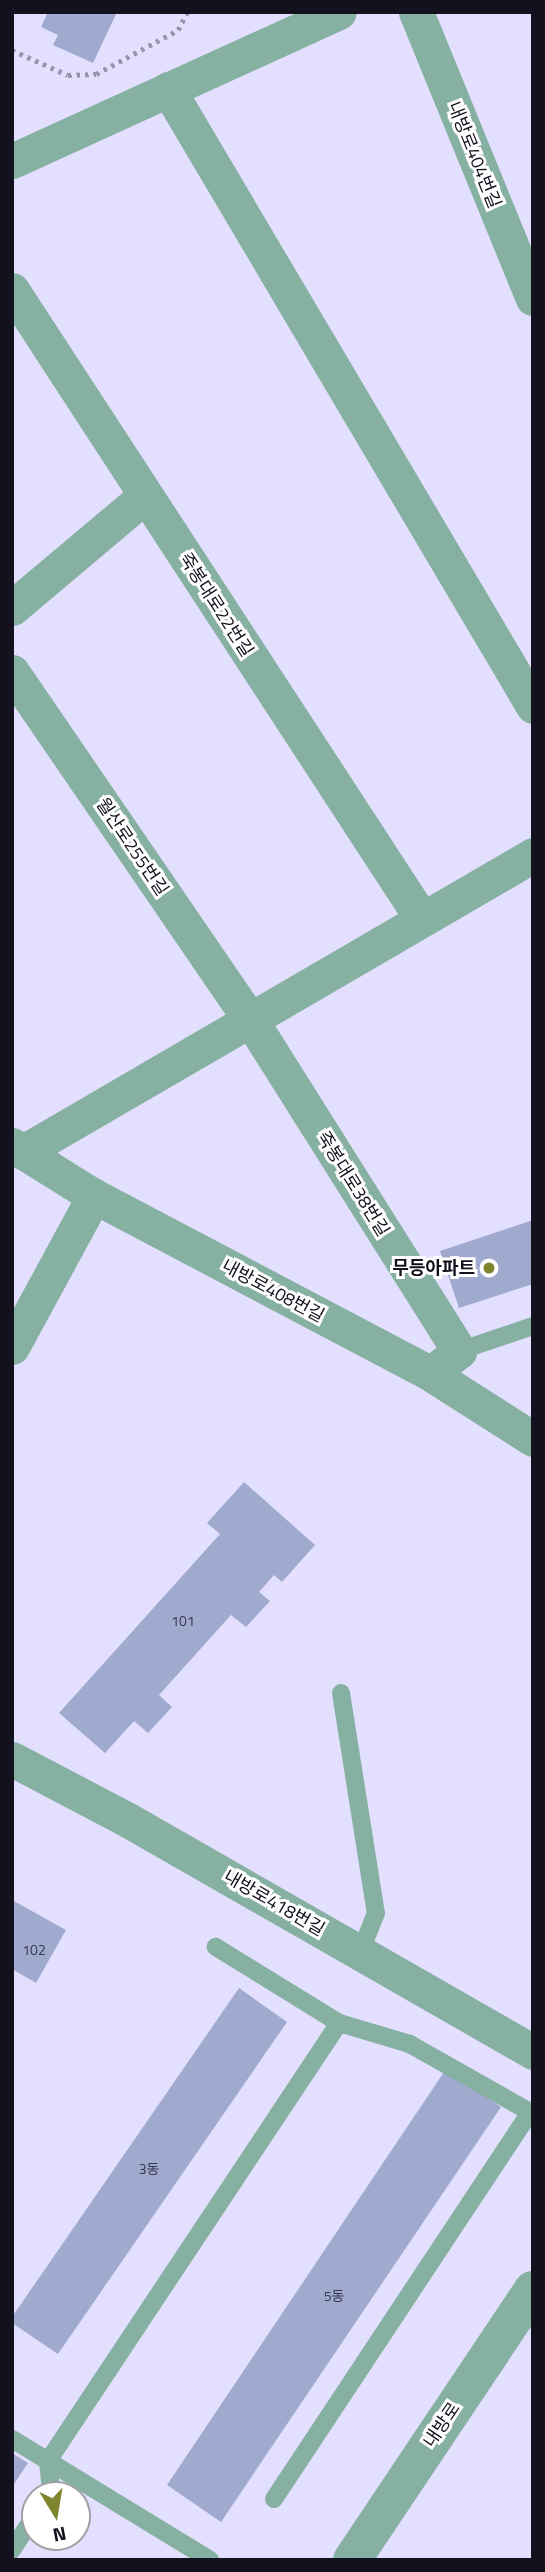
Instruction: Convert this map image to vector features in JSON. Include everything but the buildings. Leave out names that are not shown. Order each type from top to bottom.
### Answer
[{"type":"street","points":[[12,161],[339,12]]},
{"type":"street","name":"내방로404번길","points":[[416,12],[533,298]]},
{"type":"street","points":[[168,89],[533,706]]},
{"type":"street","name":"죽봉대로22번길","points":[[12,289],[422,919]]},
{"type":"street","points":[[12,608],[145,496]]},
{"type":"street","name":"월산로255번길","points":[[12,672],[252,1022]]},
{"type":"street","points":[[18,1149],[252,1022],[533,855]]},
{"type":"street","name":"죽봉대로38번길","points":[[252,1022],[458,1351]]},
{"type":"street","name":"내방로408번길","points":[[18,1149],[94,1196],[430,1374],[533,1439]]},
{"type":"street","points":[[12,1347],[94,1196]]},
{"type":"street","points":[[430,1374],[458,1351]]},
{"type":"street","name":"내방로418번길","points":[[12,1759],[128,1819],[533,2052]]},
{"type":"street","name":"내방로","points":[[352,2560],[533,2290]]},
{"type":"lane","points":[[458,1351],[533,1326]]},
{"type":"lane","points":[[341,1693],[376,1913],[360,1953]]},
{"type":"lane","points":[[216,1947],[339,2024],[411,2044],[530,2112],[274,2499]]},
{"type":"lane","points":[[50,2481],[48,2461],[339,2024]]},
{"type":"lane","points":[[12,2439],[210,2560]]},
{"type":"path","points":[[12,50],[68,75],[96,74],[178,30],[187,12]]},
{"type":"place","name":"무등아파트","points":[[489,1268]]}]
